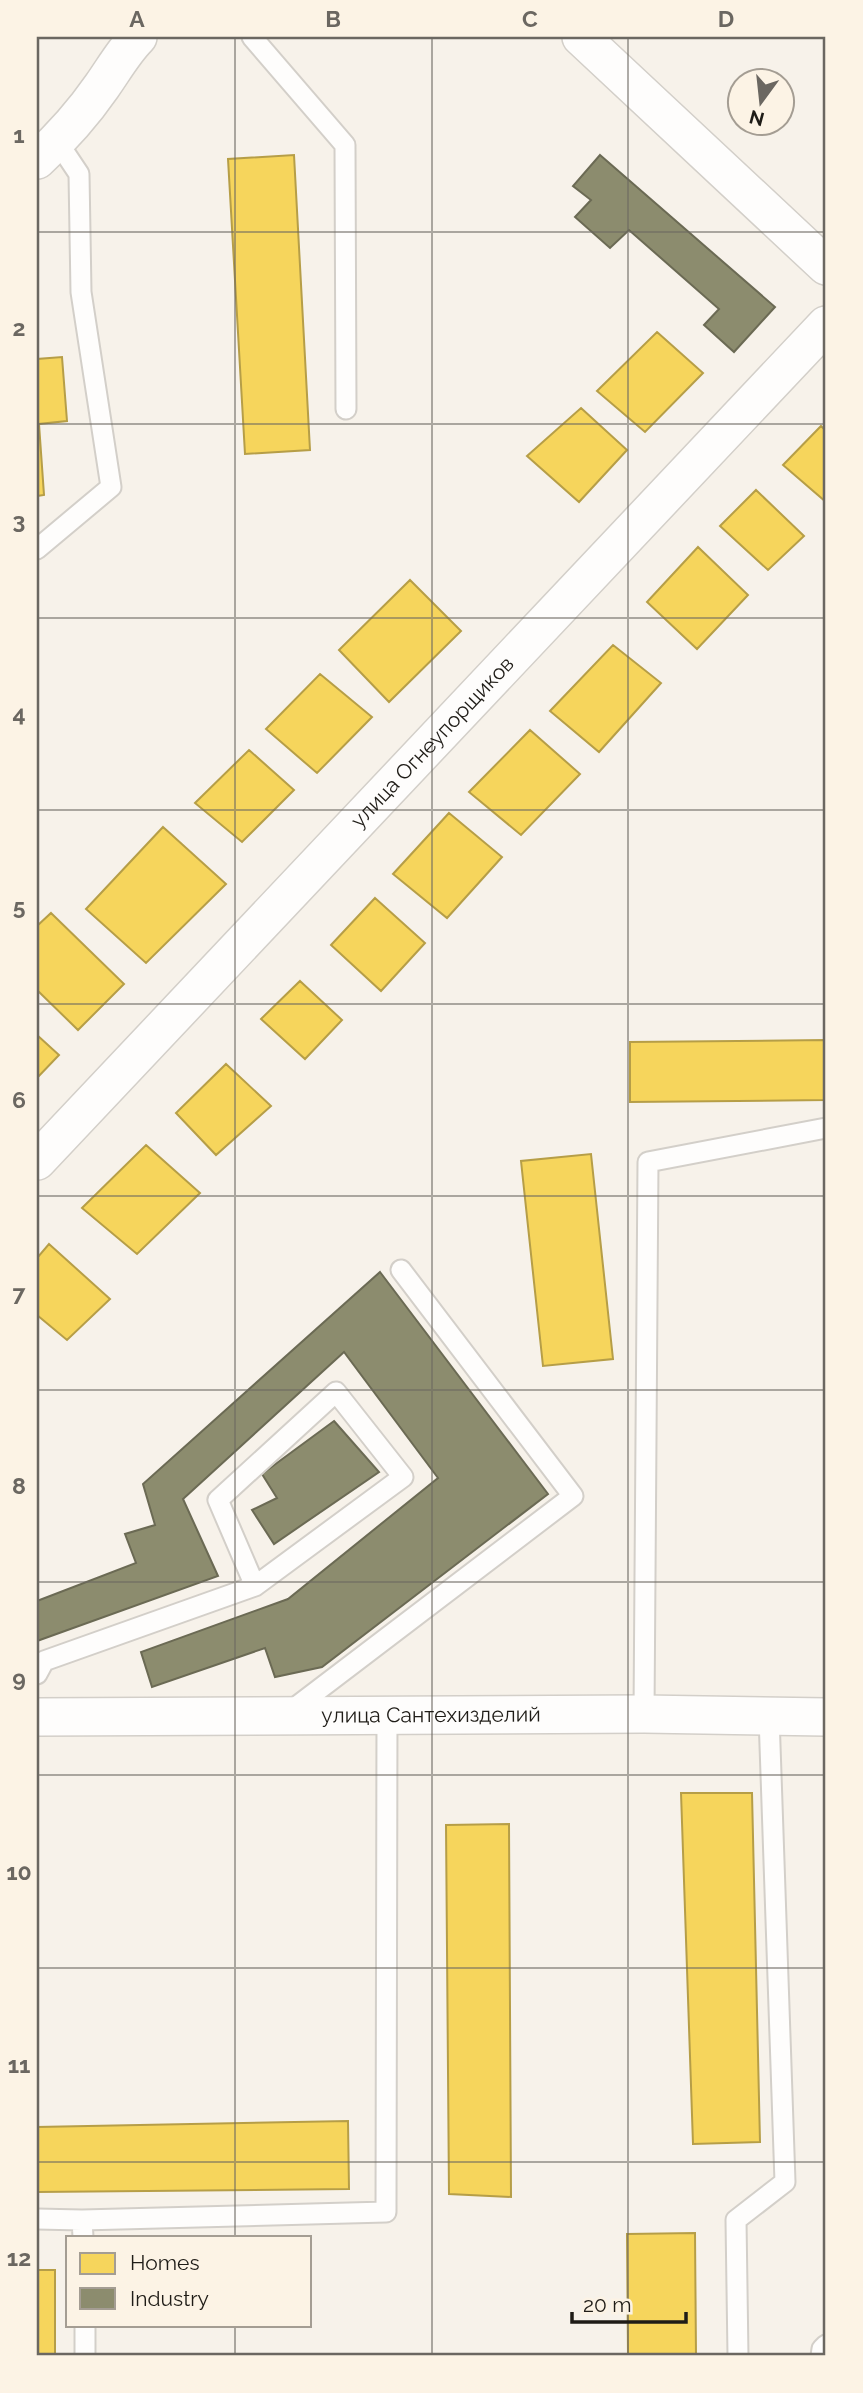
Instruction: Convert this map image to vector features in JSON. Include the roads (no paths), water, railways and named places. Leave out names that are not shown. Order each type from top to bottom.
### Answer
[{"type":"street","points":[[581,37],[826,266]]},
{"type":"street","points":[[47,150],[101,87],[127,40]]},
{"type":"street","name":"улица Огнеупорщиков","points":[[37,1161],[826,325]]},
{"type":"street","name":"улица Сантехизделий","points":[[37,1717],[644,1714],[826,1717]]},
{"type":"lane","points":[[252,37],[345,145],[346,409]]},
{"type":"lane","points":[[37,549],[111,486],[81,292],[79,174],[47,150]]},
{"type":"lane","points":[[644,1714],[648,1162],[826,1128]]},
{"type":"lane","points":[[284,1716],[573,1496],[401,1270]]},
{"type":"lane","points":[[37,1674],[44,1661],[255,1586],[403,1477],[336,1392],[218,1500],[255,1586]]},
{"type":"lane","points":[[37,2219],[83,2228],[386,2212],[387,1716]]},
{"type":"lane","points":[[737,2356],[736,2221],[785,2182],[769,1716]]},
{"type":"lane","points":[[85,2326],[85,2356]]},
{"type":"lane","points":[[821,2356],[826,2345]]}]
